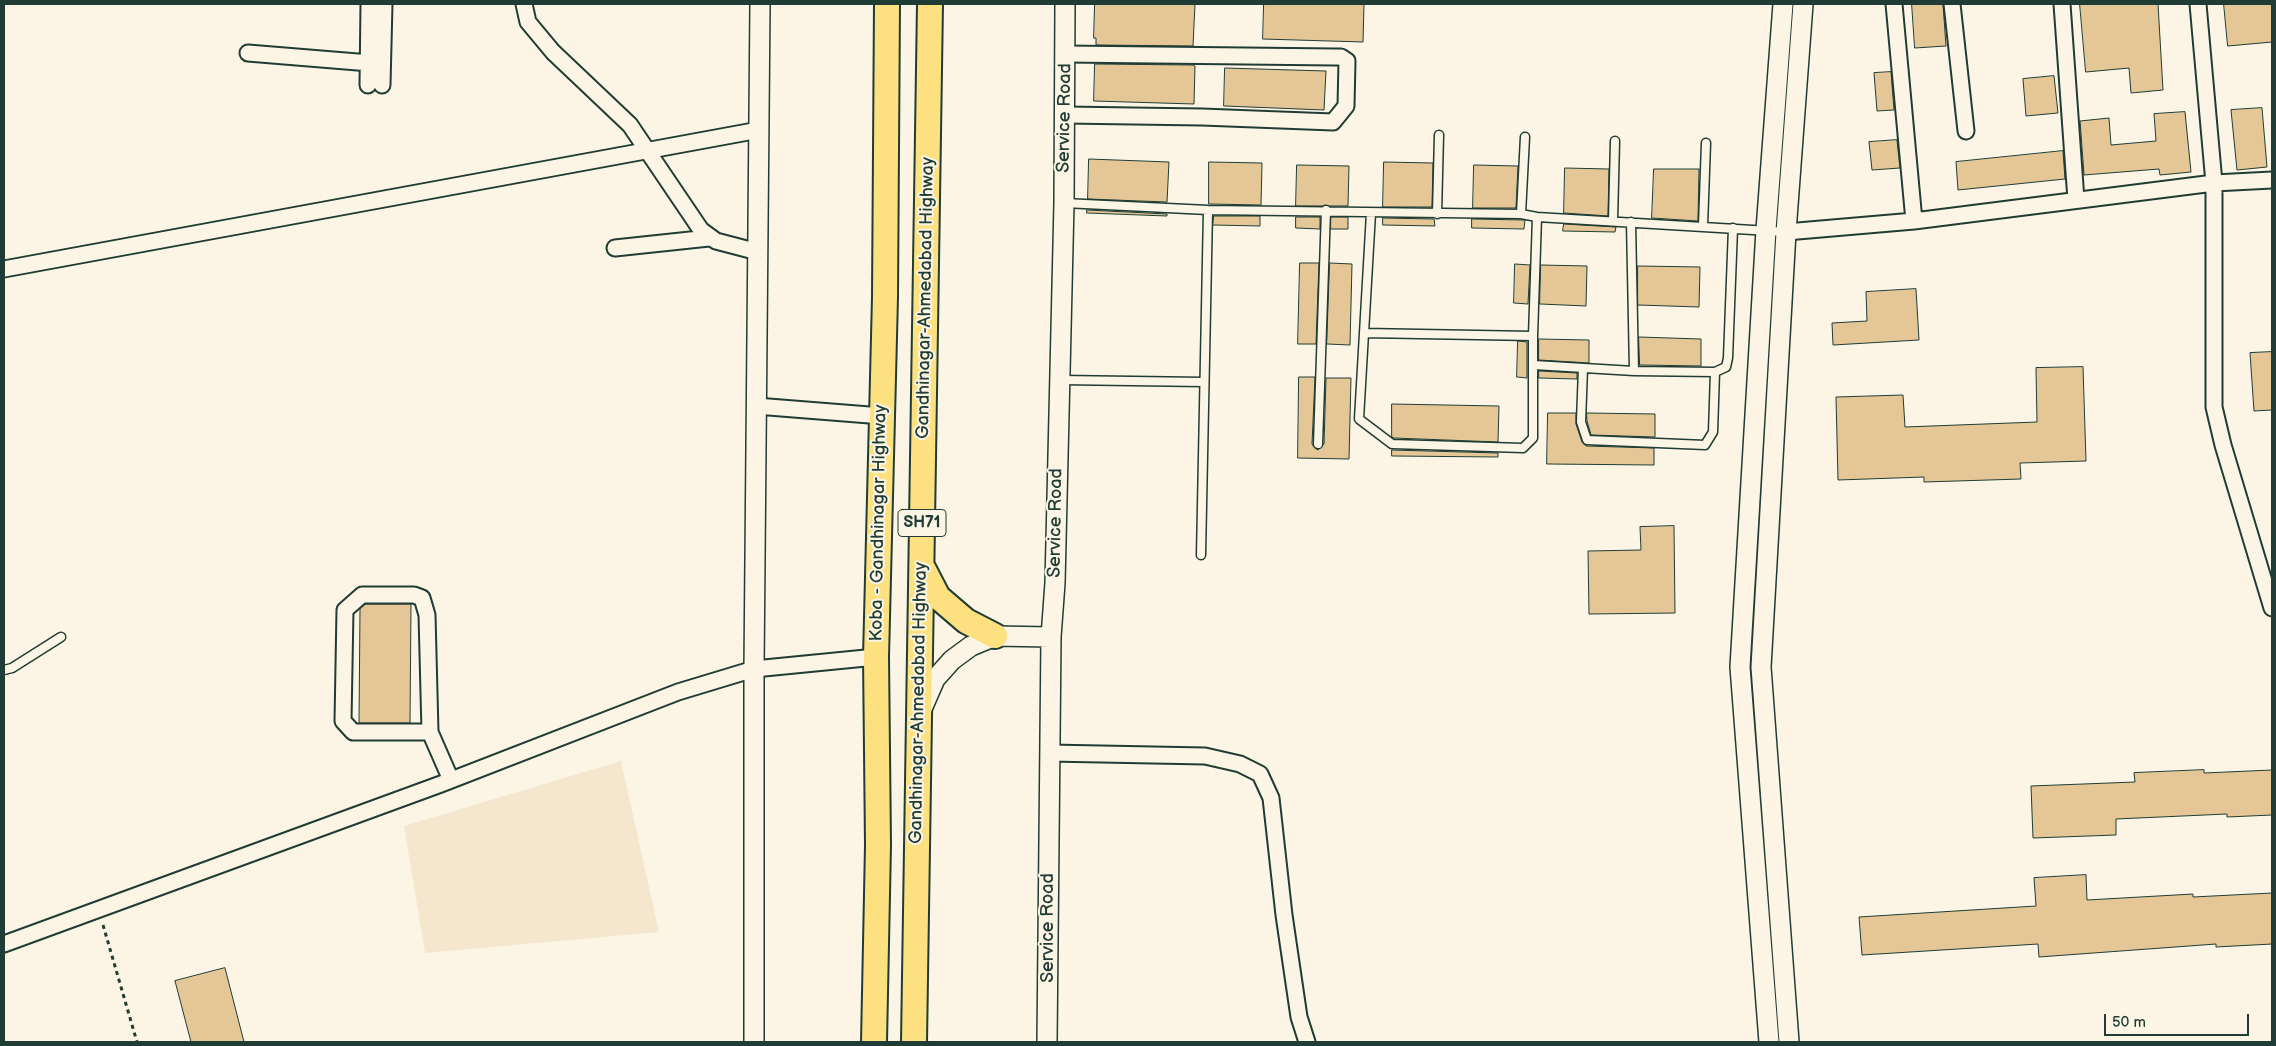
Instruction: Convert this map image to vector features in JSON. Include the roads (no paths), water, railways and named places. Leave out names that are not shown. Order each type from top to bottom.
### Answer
[{"type":"main road","name":"Koba - Gandhinagar Highway","points":[[874,1042],[878,845],[876,658],[882,416],[887,4]]},
{"type":"main road","name":"Gandhinagar-Ahmedabad Highway","points":[[914,1042],[930,4]]},
{"type":"main road","points":[[922,566],[938,596],[966,622],[995,636]]},
{"type":"street","points":[[369,4],[375,64],[375,85]]},
{"type":"street","points":[[375,64],[384,4]]},
{"type":"street","points":[[524,4],[528,22],[553,52],[630,125],[701,230],[709,238],[726,245],[758,252]]},
{"type":"street","points":[[754,1042],[754,669],[760,4]]},
{"type":"street","name":"Service Road","points":[[1047,1042],[1051,637],[1055,583],[1060,380],[1066,4]]},
{"type":"street","points":[[1769,1042],[1740,667],[1766,230],[1782,4]]},
{"type":"street","points":[[1789,1042],[1761,667],[1786,232],[1803,4]]},
{"type":"street","points":[[1894,4],[1914,221]]},
{"type":"street","points":[[1952,4],[1966,131]]},
{"type":"street","points":[[2062,4],[2076,200]]},
{"type":"street","points":[[2198,4],[2214,183],[2214,407],[2222,445],[2272,608]]},
{"type":"street","points":[[248,53],[375,64]]},
{"type":"street","points":[[1064,115],[1202,117],[1333,122],[1346,106],[1349,68],[1348,61],[1342,57],[1066,54]]},
{"type":"street","points":[[4,269],[759,130]]},
{"type":"street","points":[[1786,232],[1914,221],[2214,183],[2272,180]]},
{"type":"street","points":[[614,248],[709,238]]},
{"type":"street","points":[[756,406],[882,416]]},
{"type":"street","points":[[430,732],[353,732],[343,721],[345,610],[362,595],[414,595],[422,598],[427,615],[430,732],[451,780]]},
{"type":"street","points":[[919,716],[935,679],[952,660],[971,646],[995,636],[1051,637]]},
{"type":"street","points":[[4,944],[451,780],[678,692],[754,669],[876,658]]},
{"type":"street","points":[[1049,753],[1205,756],[1240,764],[1260,774],[1271,798],[1284,915],[1300,1017],[1306,1042]]},
{"type":"lane","points":[[1438,214],[1439,135]]},
{"type":"lane","points":[[1521,214],[1525,137]]},
{"type":"lane","points":[[1613,221],[1615,141]]},
{"type":"lane","points":[[1703,226],[1706,143]]},
{"type":"lane","points":[[1064,203],[1208,210],[1326,210],[1372,213],[1521,214],[1537,217],[1786,232]]},
{"type":"lane","points":[[1201,555],[1208,210]]},
{"type":"lane","points":[[1318,444],[1326,210]]},
{"type":"lane","points":[[1372,213],[1359,419],[1392,444],[1523,448],[1534,438],[1533,336],[1537,217]]},
{"type":"lane","points":[[1631,222],[1634,371]]},
{"type":"lane","points":[[1534,365],[1634,371],[1715,372],[1726,366],[1728,358],[1733,228]]},
{"type":"lane","points":[[1364,333],[1533,336]]},
{"type":"lane","points":[[1584,368],[1581,422],[1587,440],[1705,445],[1713,432],[1715,372]]},
{"type":"lane","points":[[1060,380],[1204,382]]},
{"type":"lane","points":[[4,670],[12,668],[61,637]]}]
